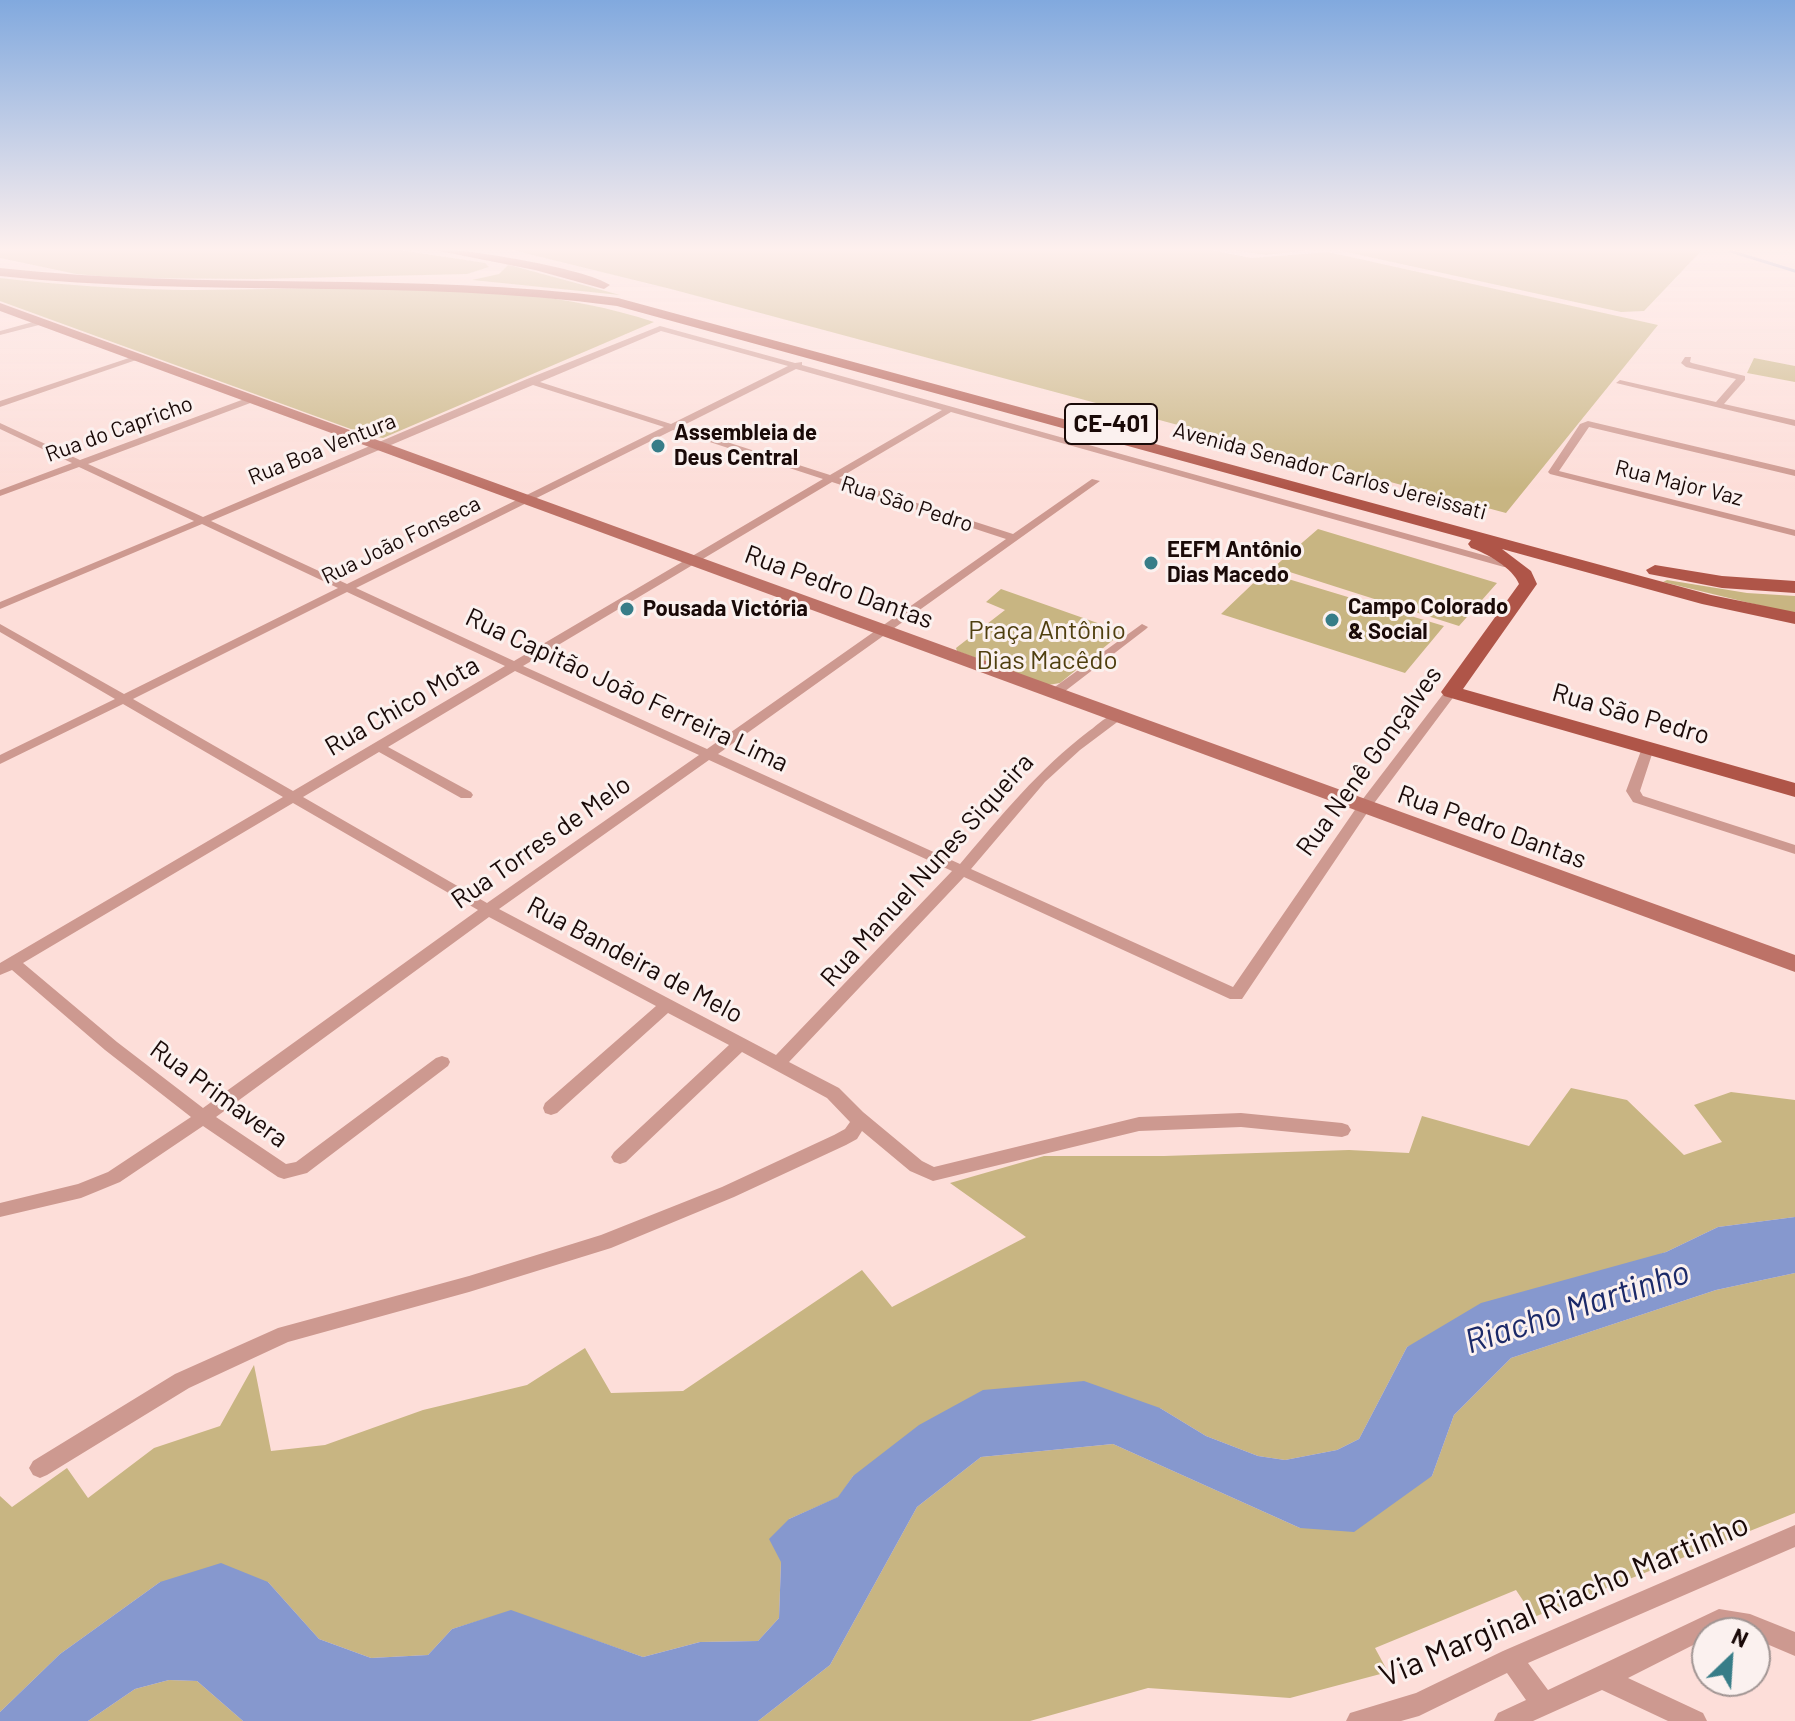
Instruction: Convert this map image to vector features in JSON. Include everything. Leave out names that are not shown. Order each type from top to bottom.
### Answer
[{"type":"main road","name":"Rua Pedro Dantas","points":[[57,328],[1795,964]]},
{"type":"main road","name":"Avenida Senador Carlos Jereissati","points":[[722,328],[1633,579],[1795,618]]},
{"type":"main road","name":"Avenida Senador Carlos Jereissati","points":[[765,328],[1590,554],[1722,582],[1795,587]]},
{"type":"main road","points":[[1412,519],[1424,529],[1488,547],[1508,565]]},
{"type":"main road","name":"Rua Nenê Gonçalves","points":[[1451,692],[1528,584],[1525,575],[1508,565]]},
{"type":"main road","name":"Rua São Pedro","points":[[1451,692],[1795,790]]},
{"type":"street","name":"Rua Boa Ventura","points":[[0,606],[659,328]]},
{"type":"street","name":"Rua Boa Ventura","points":[[661,328],[798,365]]},
{"type":"street","name":"Rua João Fonseca","points":[[0,760],[818,354]]},
{"type":"street","points":[[0,404],[138,358]]},
{"type":"street","points":[[1688,359],[1685,363],[1689,365],[1742,378],[1718,405]]},
{"type":"street","points":[[798,365],[1508,565]]},
{"type":"street","name":"Rua São Pedro","points":[[530,381],[1011,537]]},
{"type":"street","points":[[1620,383],[1795,423]]},
{"type":"street","name":"Rua do Capricho","points":[[0,493],[250,400]]},
{"type":"street","name":"Rua Chico Mota","points":[[6,967],[951,408]]},
{"type":"street","name":"Rua Major Vaz","points":[[1795,473],[1588,424],[1583,426],[1553,472],[1795,533]]},
{"type":"street","name":"Rua Capitão João Ferreira Lima","points":[[0,426],[514,666],[1236,995]]},
{"type":"street","name":"Rua Torres de Melo","points":[[0,1210],[81,1191],[114,1177],[202,1118],[1011,537],[1095,481]]},
{"type":"street","name":"Rua Bandeira de Melo","points":[[0,627],[488,910],[833,1093],[916,1166],[933,1174],[1139,1124],[1241,1120],[1342,1130]]},
{"type":"street","points":[[1056,692],[1142,627]]},
{"type":"street","name":"Rua Nenê Gonçalves","points":[[1236,995],[1364,807],[1451,692]]},
{"type":"street","name":"Rua Manuel Nunes Siqueira","points":[[779,1062],[962,870],[1040,779],[1116,717]]},
{"type":"street","points":[[377,746],[466,795]]},
{"type":"street","points":[[1648,748],[1633,791],[1638,799],[1795,850]]},
{"type":"street","name":"Rua Primavera","points":[[6,967],[202,1118],[284,1172],[292,1172],[318,1155],[442,1062]]},
{"type":"street","points":[[551,1108],[668,1004]]},
{"type":"street","points":[[620,1157],[742,1043]]},
{"type":"street","points":[[40,1468],[182,1381],[249,1348],[285,1334],[469,1284],[604,1242],[704,1202],[840,1140],[855,1130],[857,1117]]},
{"type":"street","name":"Via Marginal Riacho Martinho","points":[[1358,1721],[1419,1704],[1511,1659],[1795,1536]]},
{"type":"street","points":[[1506,1721],[1719,1620],[1750,1625],[1795,1644]]},
{"type":"street","points":[[1511,1659],[1544,1704]]},
{"type":"street","points":[[1602,1678],[1695,1721]]},
{"type":"green space","points":[[75,328],[639,328],[383,438],[370,436]]},
{"type":"green space","points":[[818,328],[1655,328],[1506,513]]},
{"type":"green space","points":[[1754,358],[1795,366],[1795,382],[1747,373]]},
{"type":"green space","name":"Campo Colorado & Social","points":[[1318,529],[1497,583],[1459,626],[1274,567]]},
{"type":"green space","name":"Campo Colorado & Social","points":[[1265,572],[1444,626],[1405,673],[1221,614]]},
{"type":"green space","points":[[1667,580],[1747,593],[1795,596],[1795,614],[1663,582]]},
{"type":"green space","name":"Praça Antônio Dias Macêdo","points":[[1001,589],[1123,632],[1060,683],[1048,685],[957,651],[956,648],[1005,610],[986,602]]},
{"type":"green space","points":[[1571,1088],[1627,1100],[1684,1155],[1722,1142],[1694,1105],[1731,1092],[1795,1100],[1795,1217],[1718,1227],[1666,1252],[1407,1347],[1359,1439],[1337,1450],[1285,1460],[1258,1456],[1206,1436],[1160,1408],[853,1476],[839,1497],[789,1519],[781,1562],[779,1618],[758,1641],[700,1642],[643,1657],[511,1611],[452,1629],[428,1655],[371,1658],[319,1639],[268,1582],[160,1582],[60,1654],[0,1712],[0,1496],[12,1507],[67,1468],[88,1498],[154,1448],[220,1426],[254,1365],[271,1451],[325,1445],[423,1410],[527,1385],[585,1348],[611,1393],[683,1391],[862,1270],[892,1307],[1026,1237],[950,1183],[1044,1156],[1349,1150],[1409,1153],[1422,1116],[1529,1146]]},
{"type":"green space","points":[[1795,1273],[1795,1513],[1534,1617],[1516,1590],[1375,1648],[1388,1672],[1290,1698],[1148,1688],[1030,1721],[758,1721],[830,1665],[917,1507],[981,1457],[1113,1444],[1300,1528],[1432,1476],[1454,1415],[1511,1358],[1716,1290]]},
{"type":"green space","points":[[169,1680],[197,1681],[243,1721],[88,1721],[135,1689]]},
{"type":"water","name":"Riacho Martinho","points":[[1795,1217],[1795,1273],[1716,1290],[1511,1358],[1454,1415],[1432,1476],[1354,1532],[1300,1528],[1113,1444],[981,1457],[917,1507],[830,1665],[758,1721],[243,1721],[197,1681],[169,1680],[135,1689],[88,1721],[0,1721],[0,1712],[60,1654],[160,1582],[221,1563],[268,1582],[319,1639],[371,1658],[428,1655],[452,1629],[511,1610],[643,1657],[700,1642],[758,1641],[779,1618],[781,1562],[769,1539],[789,1519],[838,1497],[853,1476],[919,1425],[983,1390],[1084,1381],[1160,1408],[1206,1436],[1258,1456],[1285,1460],[1337,1450],[1359,1439],[1407,1347],[1481,1303],[1666,1252],[1718,1227]]},
{"type":"place","name":"Assembleia de Deus Central","points":[[658,446]]},
{"type":"place","name":"EEFM Antônio Dias Macedo","points":[[1151,563]]},
{"type":"place","name":"Pousada Victória","points":[[627,609]]},
{"type":"place","name":"Campo Colorado & Social","points":[[1332,620]]}]
